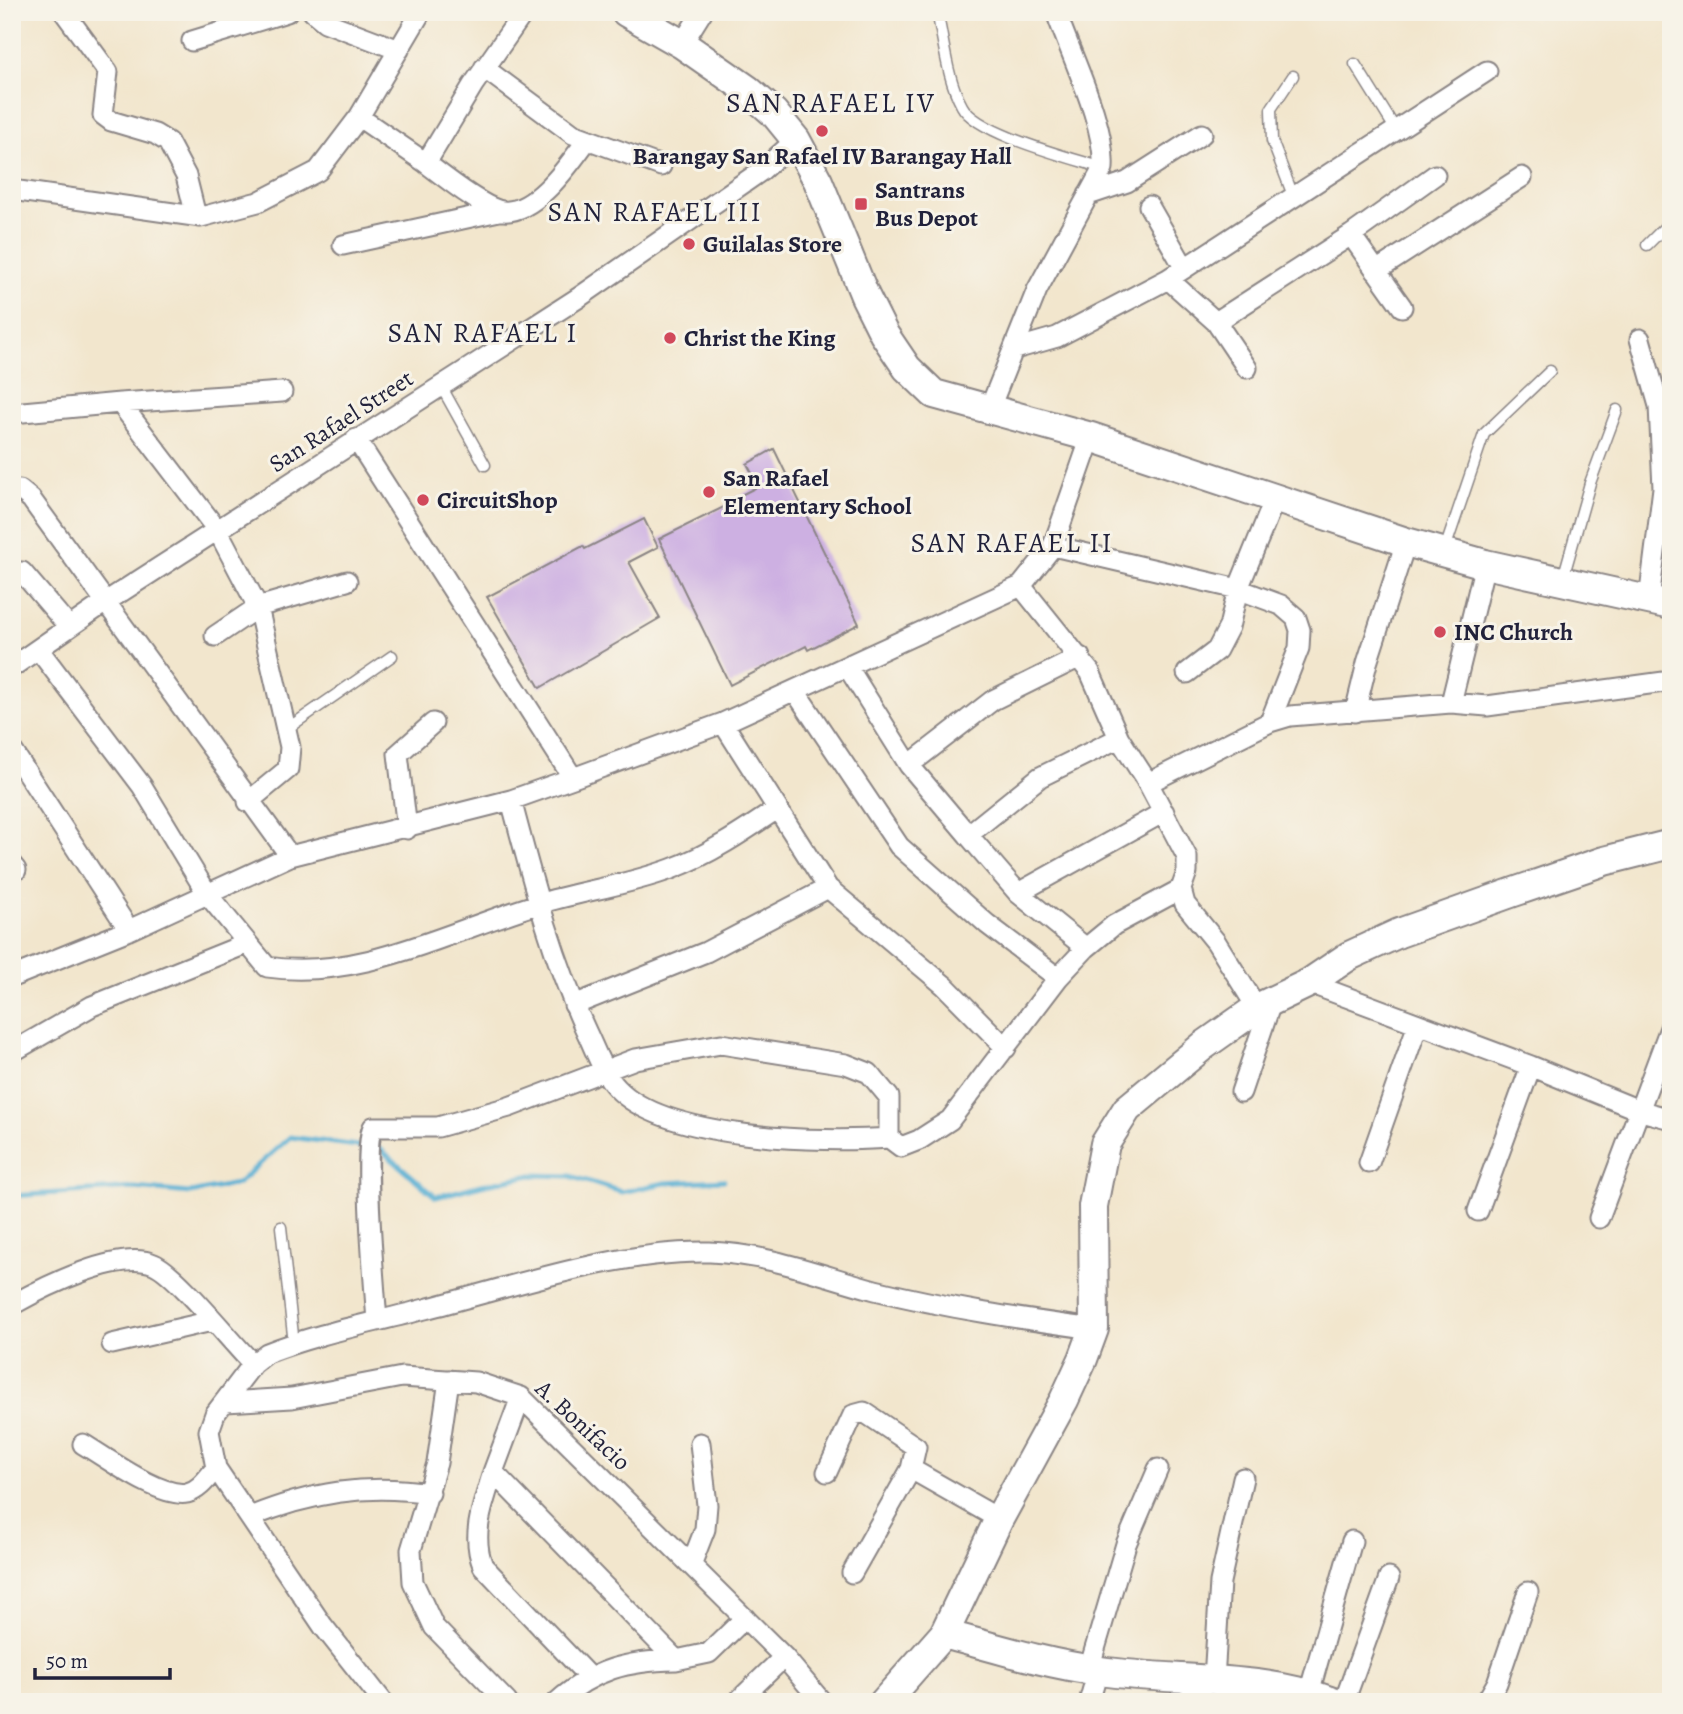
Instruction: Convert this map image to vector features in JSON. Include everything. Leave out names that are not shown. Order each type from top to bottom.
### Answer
[{"type":"street","points":[[64,12],[108,72],[103,115],[111,121],[155,134],[168,142],[187,176],[196,216]]},
{"type":"street","points":[[192,41],[288,12]]},
{"type":"street","points":[[313,12],[325,22],[399,50]]},
{"type":"street","points":[[12,190],[196,216],[258,201],[318,171],[359,117],[421,12]]},
{"type":"street","points":[[426,163],[484,68],[524,12]]},
{"type":"street","points":[[626,12],[682,44],[748,90],[775,113],[796,140],[818,181],[865,296],[884,334],[907,368],[934,394],[1091,437],[1276,496],[1406,542],[1485,564],[1660,602],[1663,488],[1659,406],[1640,339]]},
{"type":"street","points":[[682,44],[702,12]]},
{"type":"street","points":[[989,410],[1037,290],[1103,169],[1104,153],[1097,127],[1056,12]]},
{"type":"street","points":[[484,68],[573,134],[662,166]]},
{"type":"street","points":[[1015,349],[1057,337],[1176,273],[1487,71]]},
{"type":"street","points":[[359,117],[450,183],[499,211]]},
{"type":"street","points":[[1088,195],[1127,182],[1202,134]]},
{"type":"street","points":[[343,245],[519,208],[556,181],[587,140]]},
{"type":"street","name":"San Rafael Street","points":[[12,667],[107,601],[578,298],[750,179],[796,140]]},
{"type":"street","points":[[1216,322],[1351,235],[1435,175]]},
{"type":"street","points":[[1377,271],[1522,177]]},
{"type":"street","points":[[1149,206],[1176,273],[1216,322],[1247,368]]},
{"type":"street","points":[[1351,235],[1402,307]]},
{"type":"street","points":[[12,412],[282,392]]},
{"type":"street","points":[[120,403],[218,531],[258,607],[288,728],[290,747],[288,769],[248,802]]},
{"type":"street","points":[[12,976],[129,930],[290,856],[407,829],[511,800],[723,723],[1021,586],[1052,546],[1091,437]]},
{"type":"street","points":[[356,439],[573,778]]},
{"type":"street","points":[[12,491],[20,490],[31,499],[107,601],[248,802],[290,856]]},
{"type":"street","points":[[1187,673],[1217,650],[1228,627],[1238,589],[1276,496]]},
{"type":"street","points":[[1355,712],[1367,663],[1406,542]]},
{"type":"street","points":[[1052,546],[1238,589],[1281,605],[1296,618],[1300,630],[1299,648],[1270,722]]},
{"type":"street","points":[[1451,703],[1485,564]]},
{"type":"street","points":[[12,573],[22,572],[69,627]]},
{"type":"street","points":[[215,636],[258,607],[347,581]]},
{"type":"street","points":[[1021,586],[1090,672],[1119,738],[1164,812],[1187,857],[1187,872],[1181,889],[1185,904],[1264,1005]]},
{"type":"street","points":[[39,650],[142,786],[208,895],[267,967],[301,970],[384,957],[539,904],[672,869],[725,844],[777,810]]},
{"type":"street","points":[[909,765],[993,700],[1080,657]]},
{"type":"street","points":[[847,666],[909,765],[968,835],[1018,893],[1086,948]]},
{"type":"street","points":[[1148,783],[1270,722],[1290,716],[1451,703],[1487,706],[1671,681]]},
{"type":"street","points":[[794,691],[900,846],[987,924],[1058,978]]},
{"type":"street","points":[[407,829],[398,754],[433,723]]},
{"type":"street","points":[[723,723],[828,888],[945,986],[1006,1048]]},
{"type":"street","points":[[968,835],[1040,777],[1119,738]]},
{"type":"street","points":[[12,750],[129,930]]},
{"type":"street","points":[[511,800],[539,904],[574,1005],[604,1071],[620,1091],[641,1105],[692,1127],[844,1142],[889,1138]]},
{"type":"street","points":[[1018,893],[1164,812]]},
{"type":"street","points":[[884,1702],[944,1634],[999,1519],[1064,1400],[1094,1329],[1093,1206],[1105,1144],[1127,1109],[1202,1045],[1264,1005],[1309,982],[1349,956],[1399,933],[1604,861],[1671,844]]},
{"type":"street","points":[[574,1005],[706,952],[828,888]]},
{"type":"street","points":[[377,1321],[370,1235],[369,1144],[373,1127],[438,1126],[509,1107],[604,1071],[668,1051],[721,1044],[846,1064],[869,1073],[889,1097],[889,1138],[893,1144],[901,1147],[919,1140],[950,1120],[1058,978],[1086,948],[1114,925],[1181,889]]},
{"type":"street","points":[[12,1052],[92,1006],[246,944]]},
{"type":"street","points":[[1309,982],[1531,1066],[1641,1111],[1671,1119]]},
{"type":"street","points":[[1241,1092],[1264,1005]]},
{"type":"street","points":[[1369,1163],[1418,1024]]},
{"type":"street","points":[[1599,1218],[1670,1028]]},
{"type":"street","points":[[1478,1212],[1531,1066]]},
{"type":"street","points":[[383,1702],[323,1626],[216,1468],[209,1431],[215,1414],[253,1364],[267,1353],[377,1321],[621,1261],[657,1255],[711,1252],[767,1258],[874,1289],[967,1311],[1094,1329]]},
{"type":"street","points":[[12,1305],[72,1276],[118,1261],[155,1264],[189,1294],[253,1364]]},
{"type":"street","points":[[112,1344],[212,1321]]},
{"type":"street","name":"A. Bonifacio","points":[[226,1402],[292,1398],[402,1377],[475,1382],[521,1397],[784,1657],[822,1702]]},
{"type":"street","points":[[449,1380],[437,1463],[411,1550],[413,1582],[434,1628],[507,1702]]},
{"type":"street","points":[[521,1397],[493,1472],[477,1531],[476,1550],[483,1566],[589,1677]]},
{"type":"street","points":[[827,1472],[853,1415],[864,1412],[916,1447],[911,1469],[852,1573]]},
{"type":"street","points":[[691,1565],[705,1529],[707,1505],[701,1443]]},
{"type":"street","points":[[83,1444],[165,1490],[187,1493],[201,1486],[216,1468]]},
{"type":"street","points":[[911,1469],[999,1519]]},
{"type":"street","points":[[1089,1702],[1093,1670],[1126,1545],[1158,1469]]},
{"type":"street","points":[[493,1472],[676,1660]]},
{"type":"street","points":[[1222,1687],[1220,1582],[1243,1478]]},
{"type":"street","points":[[250,1517],[297,1498],[388,1486],[430,1493]]},
{"type":"street","points":[[944,1634],[1018,1655],[1093,1670],[1321,1697],[1352,1541]]},
{"type":"street","points":[[1344,1702],[1389,1578]]},
{"type":"street","points":[[1486,1702],[1497,1683],[1528,1592]]},
{"type":"street","points":[[557,1702],[589,1677],[646,1661],[676,1660],[709,1653],[745,1618]]},
{"type":"street","points":[[737,1702],[784,1657]]},
{"type":"lane","points":[[937,12],[953,82],[962,107],[974,121],[1037,148],[1103,169]]},
{"type":"lane","points":[[1355,64],[1396,130]]},
{"type":"lane","points":[[1293,76],[1270,109],[1272,141],[1294,198]]},
{"type":"lane","points":[[1647,245],[1671,220]]},
{"type":"lane","points":[[1444,552],[1484,435],[1550,371]]},
{"type":"lane","points":[[441,385],[485,465]]},
{"type":"lane","points":[[1562,581],[1590,483],[1617,410]]},
{"type":"lane","points":[[288,728],[392,656]]},
{"type":"lane","points":[[281,1227],[294,1344]]},
{"type":"building","points":[[774,449],[859,624],[808,650],[806,646],[730,685],[659,539],[732,503],[731,500],[759,486],[747,464]]},
{"type":"building","points":[[644,519],[658,547],[629,562],[660,618],[540,688],[487,597],[583,546],[585,549]]},
{"type":"waterway","points":[[12,1196],[134,1188],[190,1193],[237,1184],[290,1137],[380,1149],[436,1197],[532,1175],[570,1176],[622,1192],[665,1183],[724,1180]]},
{"type":"place","name":"Barangay San Rafael IV Barangay Hall","points":[[822,131]]},
{"type":"place","name":"Santrans Bus Depot","points":[[861,204]]},
{"type":"place","name":"Guilalas Store","points":[[689,244]]},
{"type":"place","name":"Christ the King","points":[[670,338]]},
{"type":"place","name":"San Rafael Elementary School","points":[[709,492]]},
{"type":"place","name":"CircuitShop","points":[[423,500]]},
{"type":"place","name":"INC Church","points":[[1440,632]]},
{"type":"district","name":"SAN RAFAEL IV","points":[[831,102]]},
{"type":"district","name":"SAN RAFAEL III","points":[[655,211]]},
{"type":"district","name":"SAN RAFAEL I","points":[[483,332]]},
{"type":"district","name":"SAN RAFAEL II","points":[[1012,542]]}]
